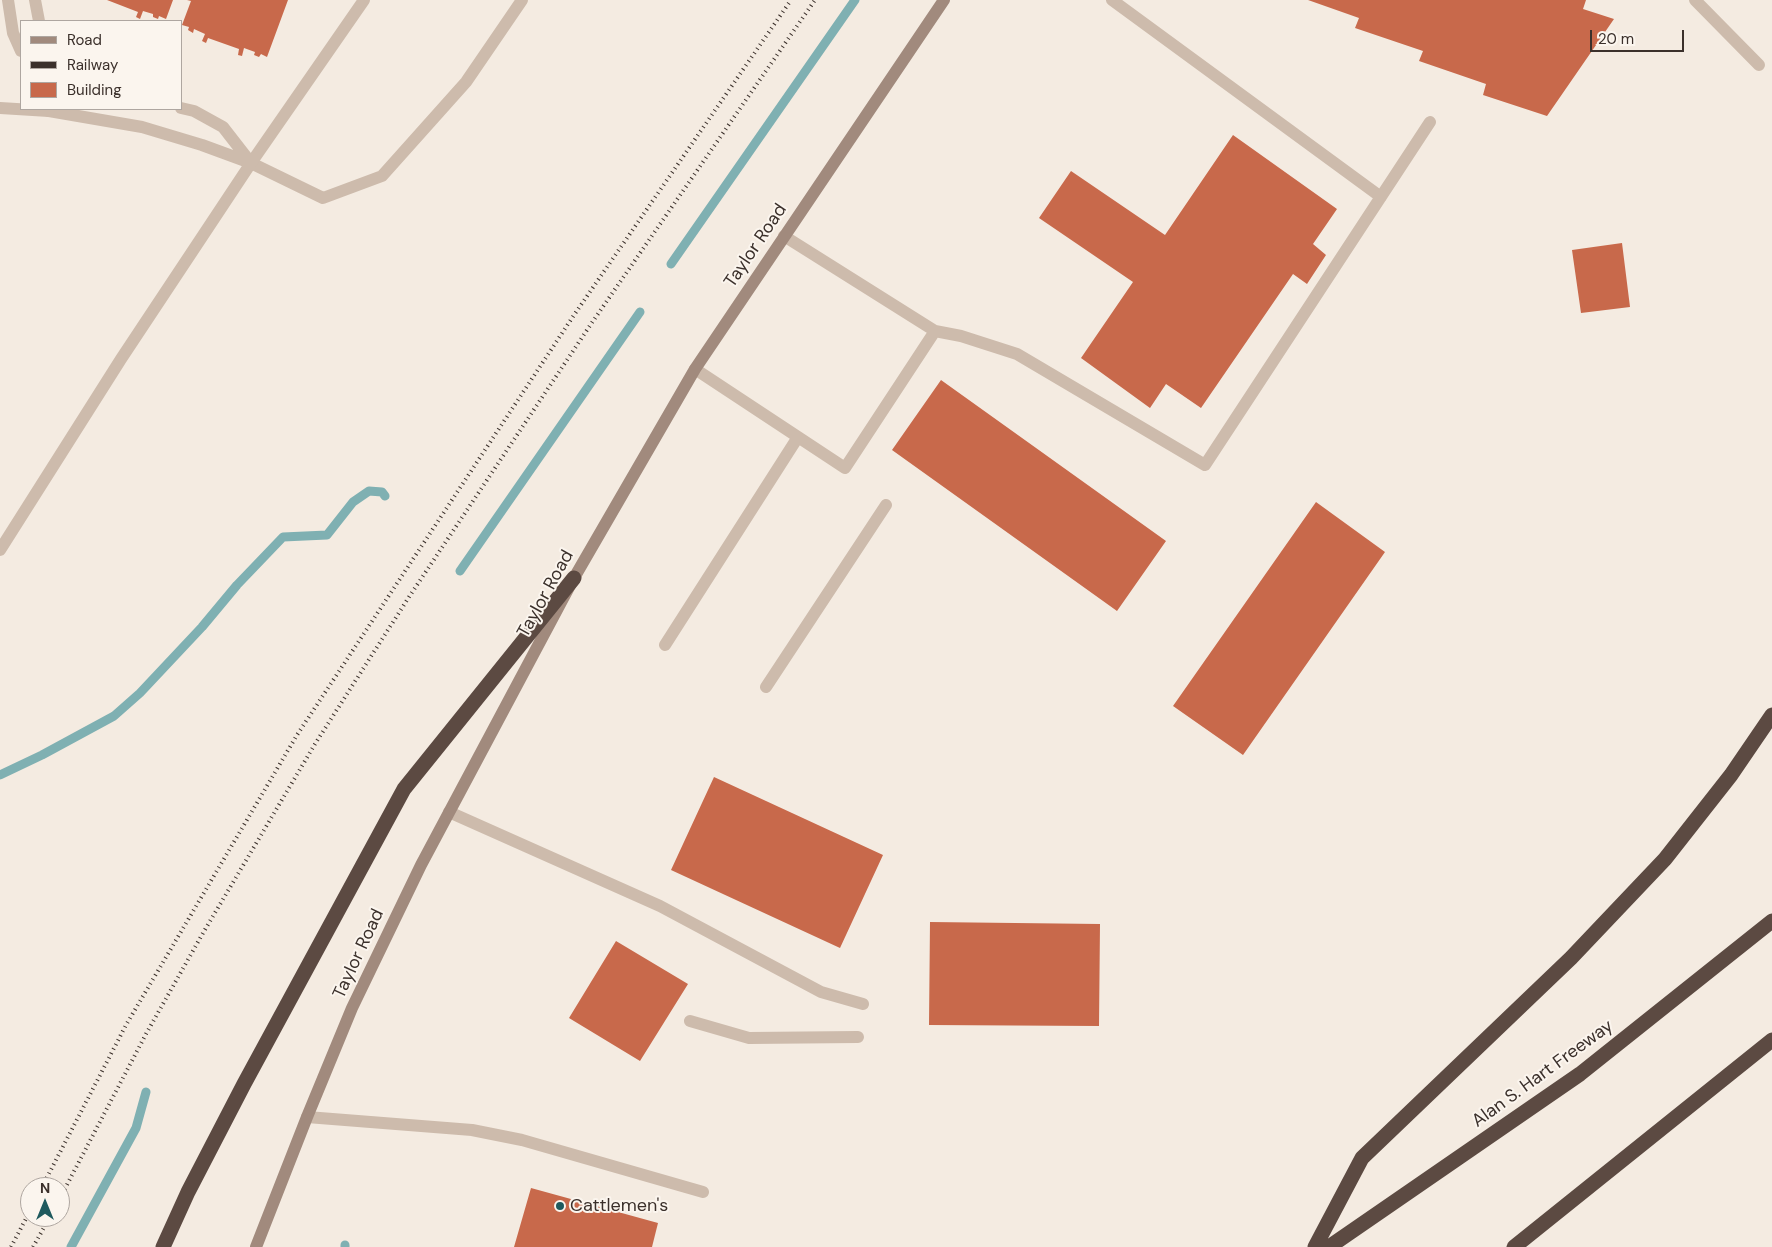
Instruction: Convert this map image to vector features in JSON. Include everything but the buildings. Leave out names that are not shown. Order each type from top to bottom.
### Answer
[{"type":"highway","points":[[163,1247],[188,1192],[244,1084],[404,789],[574,578]]},
{"type":"highway","points":[[1315,1247],[1362,1158],[1571,958],[1665,859],[1731,776],[1772,716]]},
{"type":"highway","name":"Alan S. Hart Freeway","points":[[1329,1247],[1580,1074],[1772,920]]},
{"type":"highway","points":[[1514,1247],[1772,1040]]},
{"type":"main road","name":"Taylor Road","points":[[256,1247],[352,1008],[420,865],[574,578],[695,368],[944,0]]},
{"type":"street","points":[[8,0],[13,33],[20,49]]},
{"type":"street","points":[[35,0],[39,20]]},
{"type":"street","points":[[0,550],[250,163],[364,0]]},
{"type":"street","points":[[56,110],[142,127],[202,145],[250,163],[323,198],[382,176],[466,82],[522,0]]},
{"type":"street","points":[[1112,0],[1381,197]]},
{"type":"street","points":[[1695,0],[1759,65]]},
{"type":"street","points":[[0,108],[20,108]]},
{"type":"street","points":[[182,108],[194,111],[223,127],[250,163]]},
{"type":"street","points":[[784,236],[935,331],[961,336],[1017,354],[1204,465],[1430,122]]},
{"type":"street","points":[[695,368],[845,468],[935,331]]},
{"type":"street","points":[[665,645],[798,437]]},
{"type":"street","points":[[766,687],[886,505]]},
{"type":"street","points":[[449,812],[660,906],[821,992],[863,1004]]},
{"type":"street","points":[[690,1021],[749,1038],[858,1037]]},
{"type":"street","points":[[307,1117],[472,1130],[522,1140],[703,1192]]},
{"type":"waterway","points":[[671,264],[855,0]]},
{"type":"waterway","points":[[460,571],[640,312]]},
{"type":"waterway","points":[[0,775],[42,755],[114,716],[140,693],[283,537],[327,535],[353,502],[369,491],[382,492],[385,496]]},
{"type":"waterway","points":[[71,1247],[136,1128],[146,1092]]},
{"type":"railway","points":[[47,1177],[126,1025],[297,735],[574,315],[791,0]]},
{"type":"railway","points":[[70,1179],[146,1034],[203,933],[315,744],[409,597],[591,324],[815,0]]},
{"type":"railway","points":[[11,1247],[22,1227]]},
{"type":"railway","points":[[33,1247],[44,1227]]},
{"type":"place","name":"Cattlemen's","points":[[560,1206]]}]
